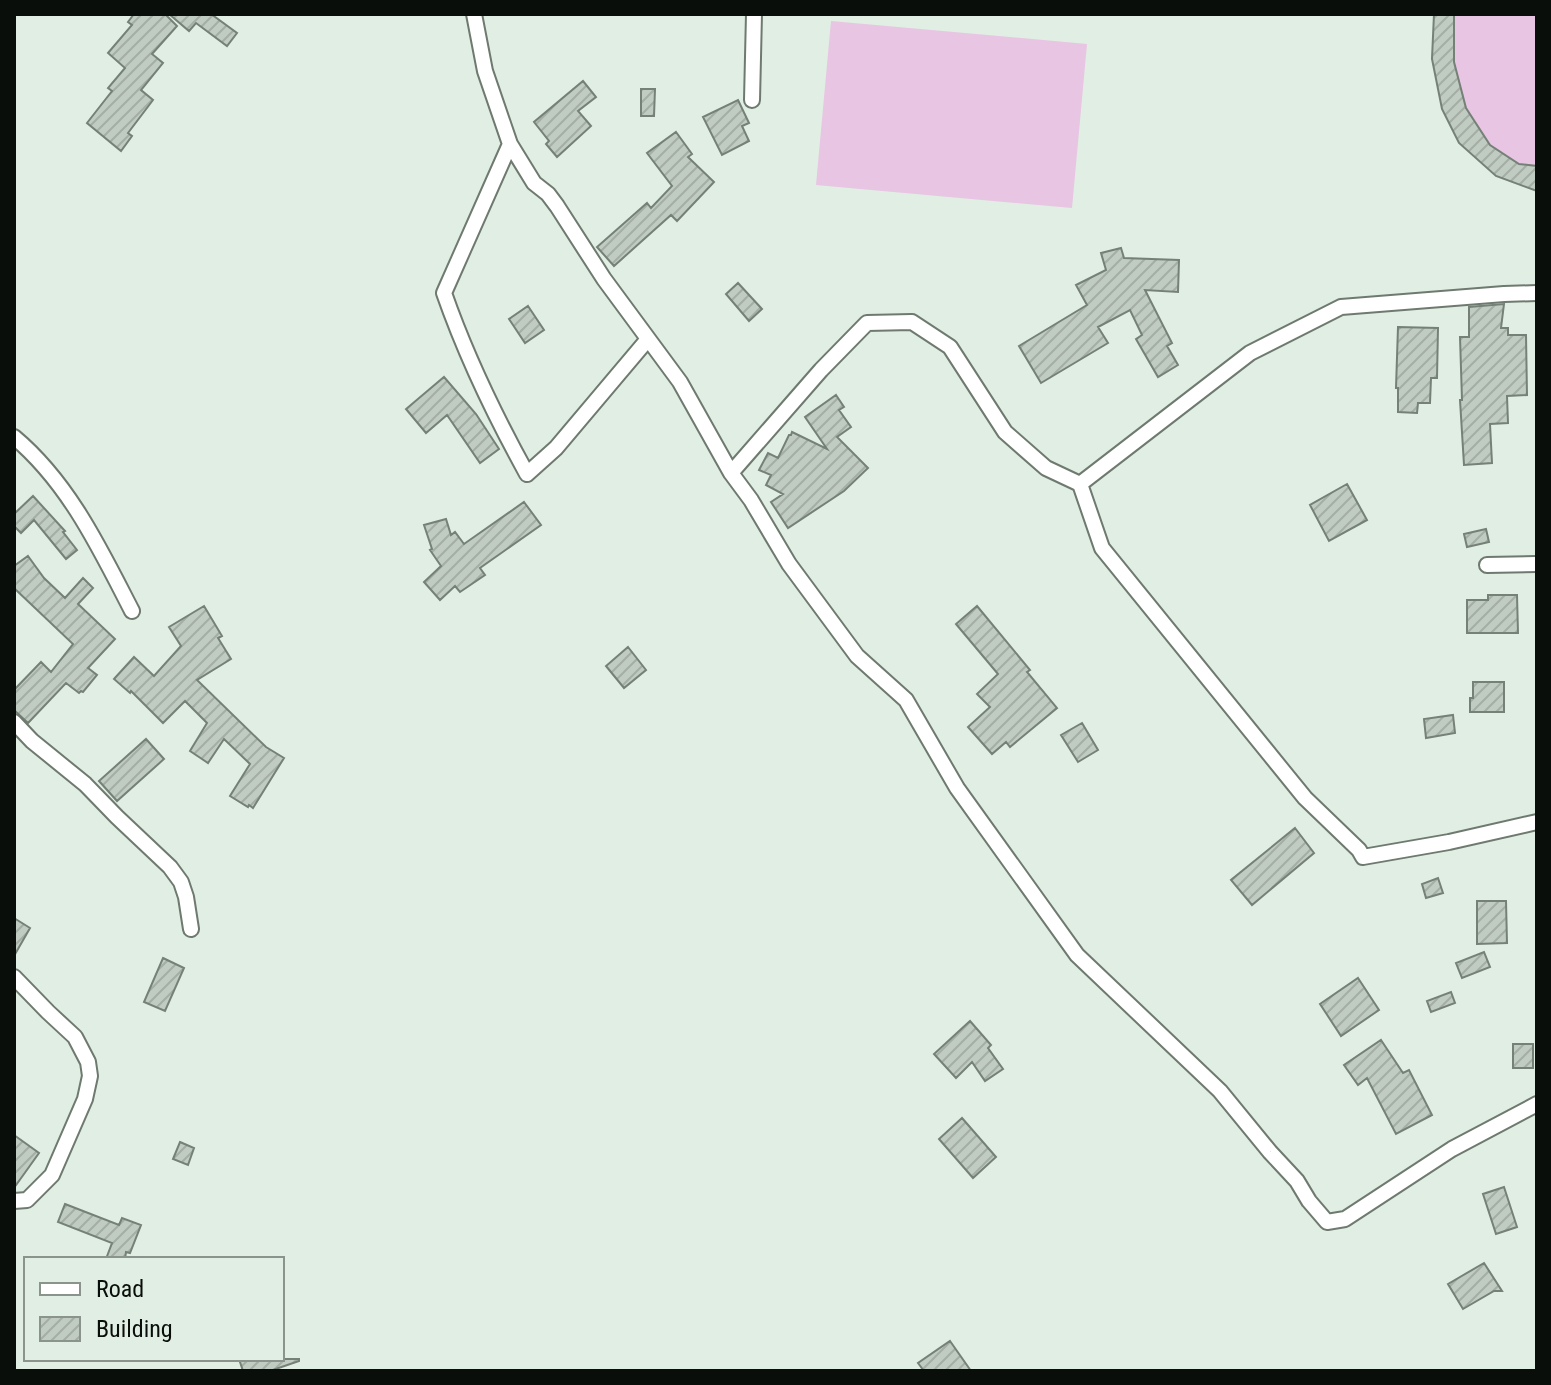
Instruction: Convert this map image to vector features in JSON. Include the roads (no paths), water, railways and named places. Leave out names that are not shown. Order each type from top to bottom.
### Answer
[{"type":"street","points":[[474,14],[485,71],[510,144],[534,183],[557,206],[604,279],[680,382],[731,473],[789,564],[857,656],[906,700],[957,788],[1077,955],[1220,1091],[1297,1181],[1327,1222],[1345,1219],[1452,1149],[1537,1104]]},
{"type":"street","points":[[752,100],[754,14]]},
{"type":"street","points":[[510,144],[444,293],[500,424],[527,474],[556,448],[648,339]]},
{"type":"street","points":[[1080,484],[1250,353],[1341,307],[1537,293]]},
{"type":"street","points":[[731,473],[821,370],[867,323],[912,322],[950,347],[1005,432],[1046,468],[1080,484],[1102,548],[1305,798],[1363,857],[1537,822]]},
{"type":"street","points":[[14,437],[70,499],[101,550],[132,611]]},
{"type":"street","points":[[1487,565],[1537,564]]},
{"type":"street","points":[[14,722],[32,741],[85,784],[170,867],[181,882],[191,929]]},
{"type":"street","points":[[14,977],[75,1037],[88,1062],[90,1076],[85,1099],[52,1175],[27,1200],[14,1201]]}]
